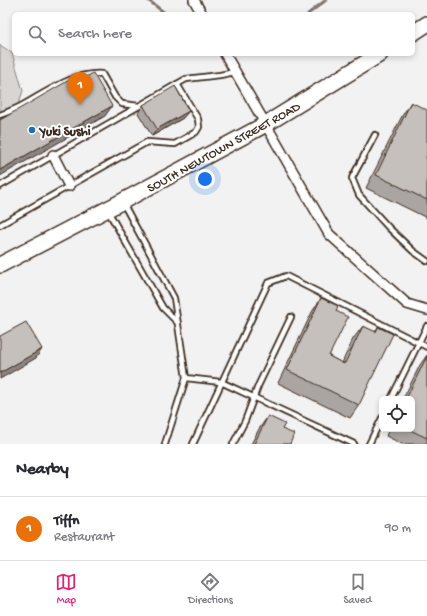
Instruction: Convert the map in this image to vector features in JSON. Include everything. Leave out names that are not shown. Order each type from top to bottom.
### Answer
[{"type":"main road","points":[[415,32],[427,24]]},
{"type":"main road","name":"SOUTH NEWTOWN STREET ROAD","points":[[0,265],[123,202],[266,124],[377,56]]},
{"type":"street","points":[[194,0],[201,12]]},
{"type":"street","points":[[226,56],[329,234],[407,304],[427,310]]},
{"type":"street","points":[[53,155],[69,186]]},
{"type":"lane","points":[[0,186],[186,79],[220,76],[235,72]]},
{"type":"lane","points":[[0,115],[21,106],[65,82],[91,73],[102,74],[115,97],[122,104],[139,106]]},
{"type":"lane","points":[[0,225],[147,142],[175,144],[196,132],[199,127],[198,119],[178,84]]},
{"type":"lane","points":[[374,135],[352,178],[359,195],[389,228],[413,251],[427,261]]},
{"type":"lane","points":[[123,202],[174,298],[186,378],[165,444]]},
{"type":"lane","points":[[107,210],[163,308],[178,323]]},
{"type":"lane","points":[[193,444],[268,283],[286,276],[427,347]]},
{"type":"lane","points":[[234,444],[245,421],[258,386],[291,317]]},
{"type":"lane","points":[[392,396],[427,326]]},
{"type":"lane","points":[[186,378],[221,382],[354,444]]},
{"type":"lane","points":[[369,444],[379,424]]},
{"type":"shaded area","points":[[0,45],[12,53],[23,91],[13,119],[0,123]]},
{"type":"building","points":[[93,73],[112,106],[0,170],[0,120],[71,79],[74,84]]},
{"type":"building","points":[[175,86],[189,111],[157,129],[143,105]]},
{"type":"building","points":[[411,102],[427,110],[427,200],[376,175]]},
{"type":"building","points":[[321,298],[338,306],[336,311],[348,317],[329,356],[344,364],[363,326],[376,332],[378,327],[393,334],[359,405],[287,370]]},
{"type":"building","points":[[26,322],[42,349],[0,373],[0,336]]},
{"type":"building","points":[[427,356],[427,438],[414,432],[415,396],[407,396]]},
{"type":"building","points":[[268,416],[285,424],[282,429],[294,434],[290,444],[254,444]]},
{"type":"waterway","points":[[148,0],[163,12]]},
{"type":"waterway","points":[[311,12],[326,0]]},
{"type":"place","name":"Tiffn","points":[[80,105]]},
{"type":"place","name":"Yuki Sushi","points":[[32,130]]}]
